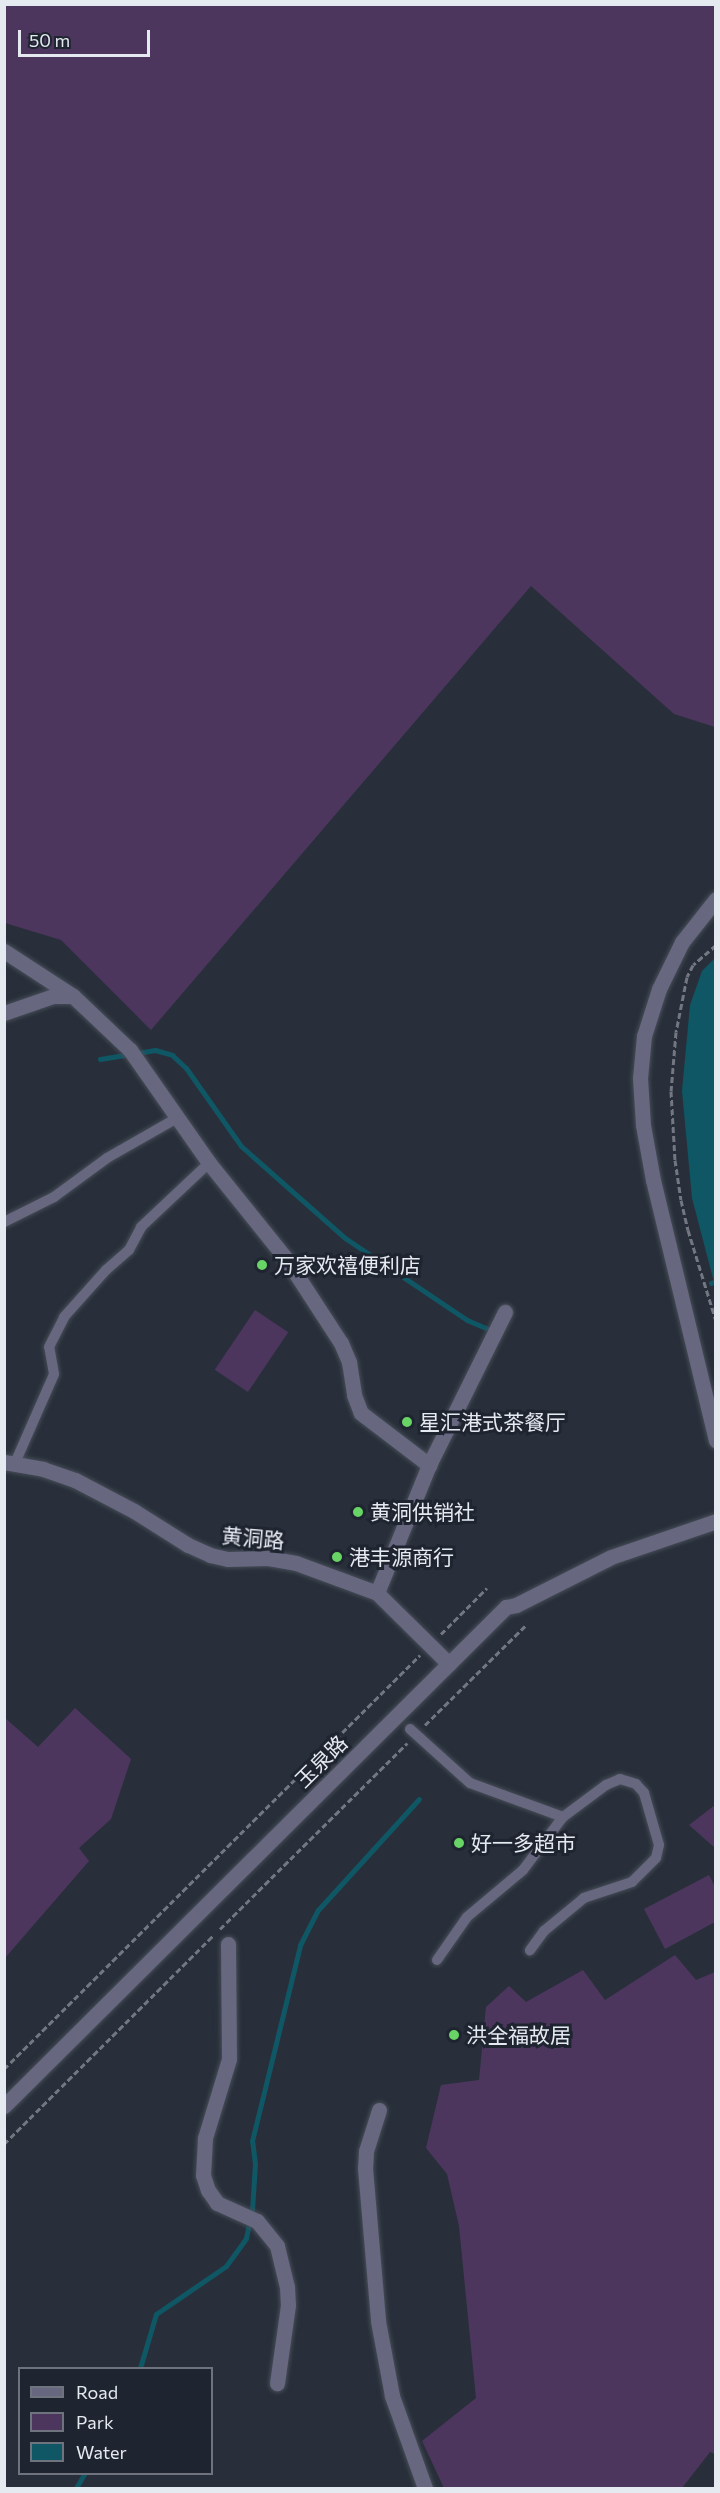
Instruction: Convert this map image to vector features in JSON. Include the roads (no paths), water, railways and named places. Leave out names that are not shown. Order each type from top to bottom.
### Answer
[{"type":"street","points":[[716,899],[682,942],[659,989],[644,1036],[640,1078],[643,1125],[653,1180],[716,1441]]},
{"type":"street","points":[[4,951],[73,996],[130,1050],[209,1163],[286,1260],[341,1343],[349,1362],[354,1395],[361,1413],[429,1465]]},
{"type":"street","points":[[4,1013],[53,996],[73,996]]},
{"type":"street","points":[[377,1593],[429,1465],[506,1312]]},
{"type":"street","name":"黄洞路","points":[[10,1462],[43,1468],[75,1480],[134,1511],[188,1545],[210,1555],[228,1559],[268,1558],[296,1563],[377,1593],[449,1664]]},
{"type":"street","name":"玉泉路","points":[[4,2106],[506,1607],[516,1605],[611,1557],[716,1521]]},
{"type":"street","points":[[228,1944],[229,2059],[205,2138],[203,2157],[208,2190],[217,2203],[257,2221],[277,2246],[287,2287],[288,2306],[277,2383]]},
{"type":"street","points":[[379,2110],[366,2151],[365,2168],[378,2321],[392,2396],[425,2488]]},
{"type":"lane","points":[[4,1222],[54,1197],[107,1158],[177,1118]]},
{"type":"lane","points":[[10,1462],[54,1374],[49,1347],[64,1317],[106,1270],[129,1250],[141,1227],[209,1163]]},
{"type":"lane","points":[[410,1729],[470,1783],[563,1817]]},
{"type":"lane","points":[[437,1960],[467,1917],[523,1870],[563,1817],[606,1785],[620,1779],[636,1784],[645,1792],[659,1845],[656,1858],[632,1882],[584,1898],[544,1931],[530,1950]]},
{"type":"water","points":[[715,958],[715,1286],[692,1198],[682,1091],[690,1005],[702,971]]},
{"type":"waterway","points":[[100,1059],[155,1050],[172,1055],[186,1068],[241,1146],[345,1238],[467,1320],[493,1331]]},
{"type":"waterway","points":[[711,1283],[716,1281]]},
{"type":"waterway","points":[[140,2367],[156,2314],[226,2266],[246,2238],[252,2210],[255,2164],[252,2141],[300,1945],[318,1910],[419,1799]]},
{"type":"waterway","points":[[76,2488],[83,2475]]},
{"type":"place","name":"万家欢禧便利店","points":[[262,1265]]},
{"type":"place","name":"星汇港式茶餐厅","points":[[407,1422]]},
{"type":"place","name":"黄洞供销社","points":[[358,1512]]},
{"type":"place","name":"港丰源商行","points":[[337,1557]]},
{"type":"place","name":"好一多超市","points":[[459,1843]]},
{"type":"place","name":"洪全福故居","points":[[454,2035]]}]
